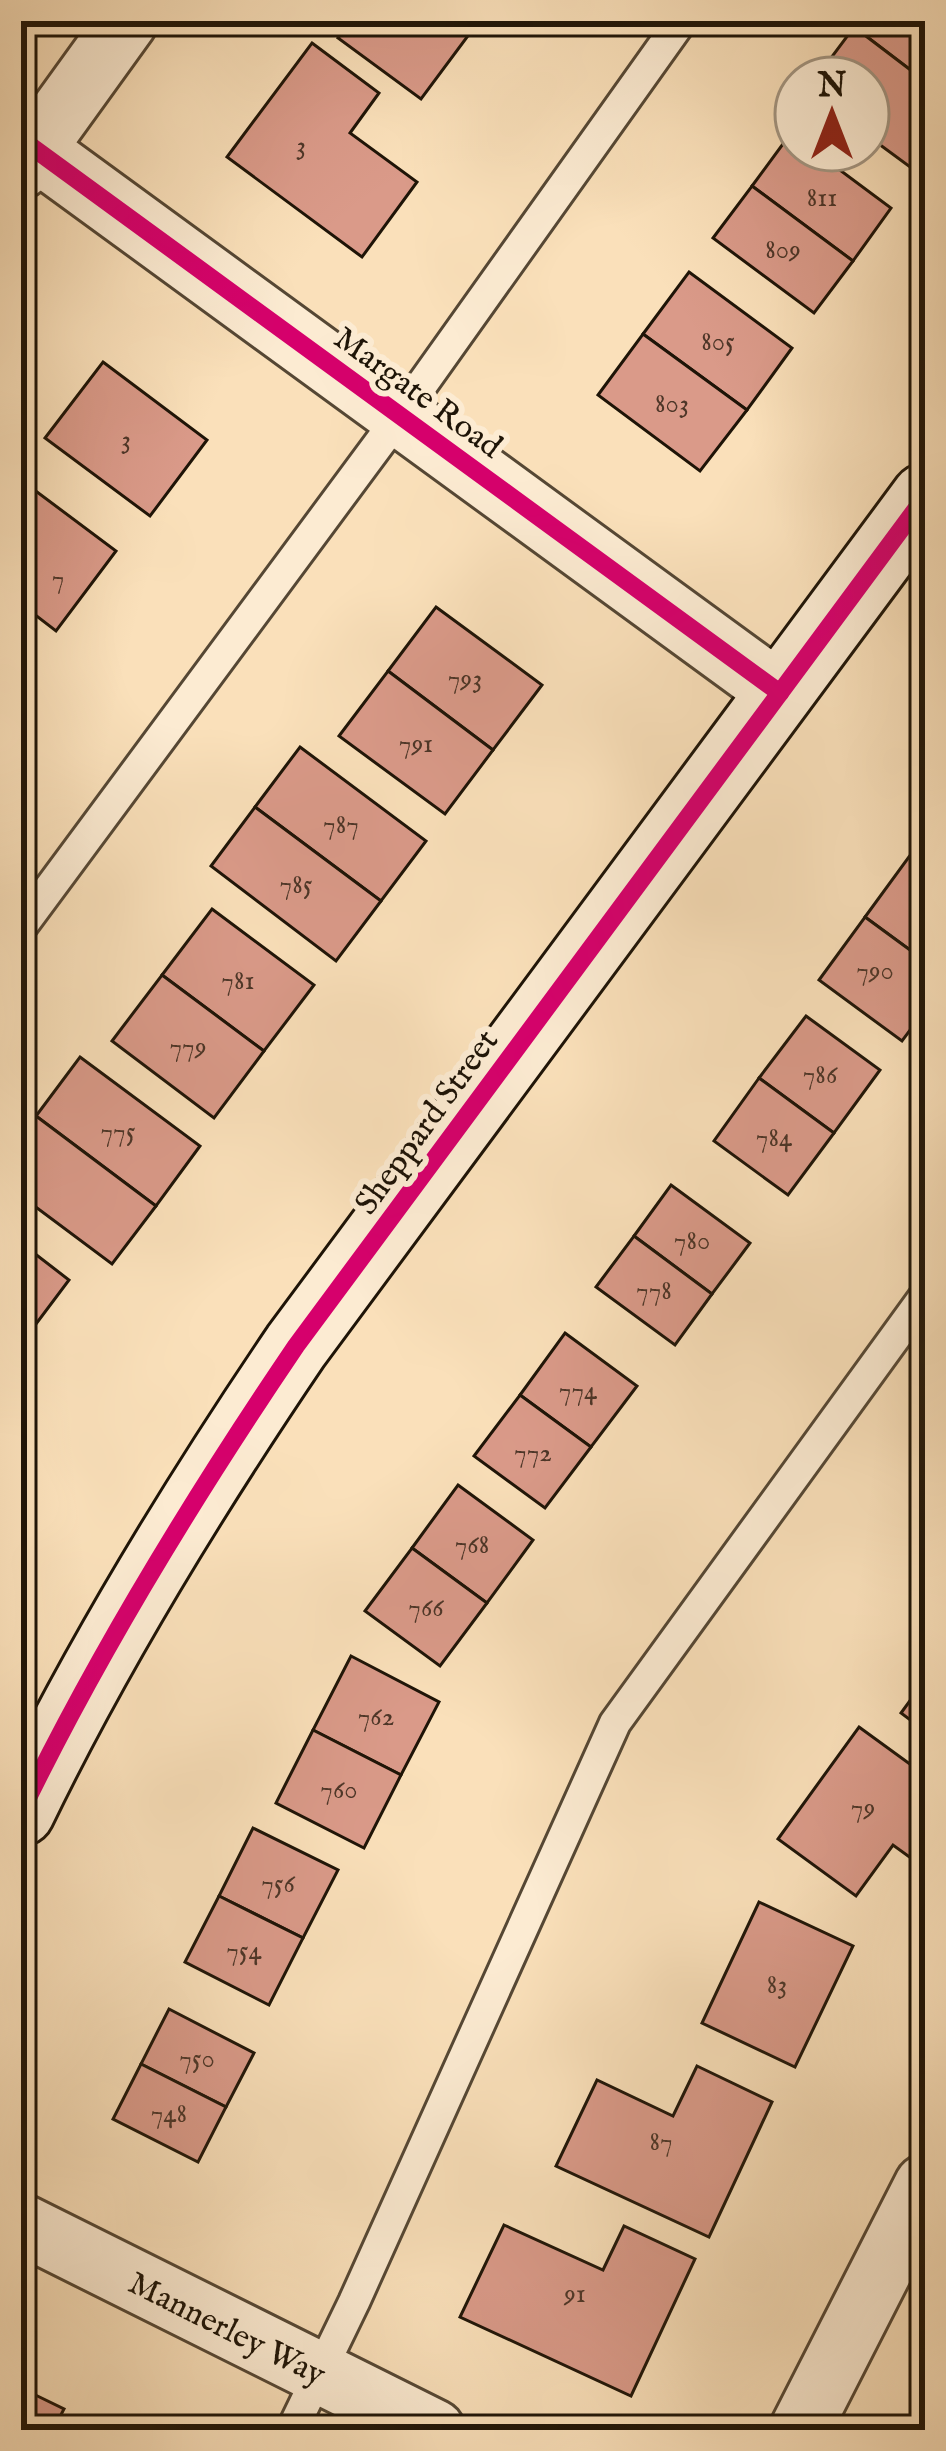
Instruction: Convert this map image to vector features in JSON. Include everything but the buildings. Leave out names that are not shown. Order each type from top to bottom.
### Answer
[{"type":"street","points":[[26,152],[127,21]]},
{"type":"street","name":"Margate Road","points":[[26,152],[401,415],[780,693]]},
{"type":"street","name":"Sheppard Street","points":[[21,1812],[199,1490],[284,1364],[925,497]]},
{"type":"street","points":[[800,2430],[925,2185]]},
{"type":"street","name":"Mannerley Way","points":[[21,2224],[434,2430]]},
{"type":"lane","points":[[21,927],[401,415],[681,21]]},
{"type":"lane","points":[[292,2430],[615,1723],[925,1296]]},
{"type":"cycle path","points":[[21,139],[780,693]]},
{"type":"cycle path","points":[[21,1812],[150,1574],[296,1346],[925,497]]}]
